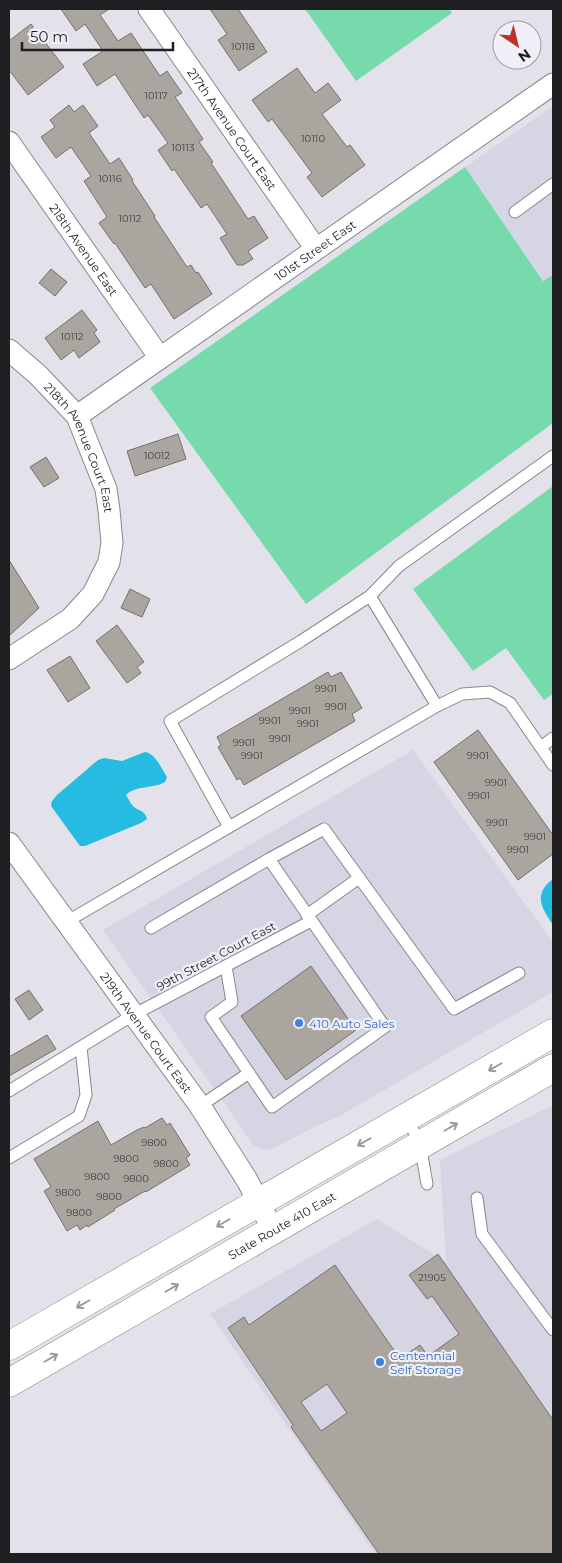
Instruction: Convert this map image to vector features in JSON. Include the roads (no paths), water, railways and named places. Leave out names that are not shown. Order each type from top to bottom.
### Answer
[{"type":"main road","points":[[9,1346],[553,1033]]},
{"type":"main road","name":"State Route 410 East","points":[[9,1383],[553,1068]]},
{"type":"street","name":"217th Avenue Court East","points":[[149,9],[316,249]]},
{"type":"street","name":"101st Street East","points":[[78,416],[553,84]]},
{"type":"street","name":"218th Avenue East","points":[[9,142],[160,358]]},
{"type":"street","name":"218th Avenue Court East","points":[[9,350],[38,375],[78,416],[106,489],[110,510],[112,542],[109,562],[93,594],[70,618],[9,659]]},
{"type":"street","name":"219th Avenue Court East","points":[[9,843],[200,1106],[247,1180],[273,1230]]},
{"type":"lane","points":[[514,212],[553,184]]},
{"type":"lane","points":[[229,827],[170,721],[370,596],[399,566],[553,456]]},
{"type":"lane","points":[[370,596],[437,706]]},
{"type":"lane","points":[[66,922],[437,706],[462,694],[490,692],[510,704],[553,765]]},
{"type":"lane","points":[[541,747],[553,738]]},
{"type":"lane","points":[[151,928],[324,829],[454,1009],[519,973]]},
{"type":"lane","points":[[226,966],[232,1002],[211,1017],[272,1107],[385,1027],[269,859]]},
{"type":"lane","name":"99th Street Court East","points":[[9,1091],[133,1015],[226,966],[309,918],[359,878]]},
{"type":"lane","points":[[9,1158],[79,1116],[86,1095],[81,1047]]},
{"type":"lane","points":[[200,1106],[249,1073]]},
{"type":"lane","points":[[407,1118],[420,1144],[427,1184]]},
{"type":"lane","points":[[477,1198],[482,1234],[553,1330]]},
{"type":"water","points":[[145,752],[155,758],[167,777],[165,782],[135,790],[126,795],[132,805],[143,812],[147,819],[85,846],[80,846],[51,806],[52,801],[98,760],[104,758],[122,761]]},
{"type":"water","points":[[553,879],[553,925],[542,906],[541,895]]},
{"type":"place","name":"410 Auto Sales","points":[[299,1023]]},
{"type":"place","name":"Centennial Self Storage","points":[[380,1362]]}]
